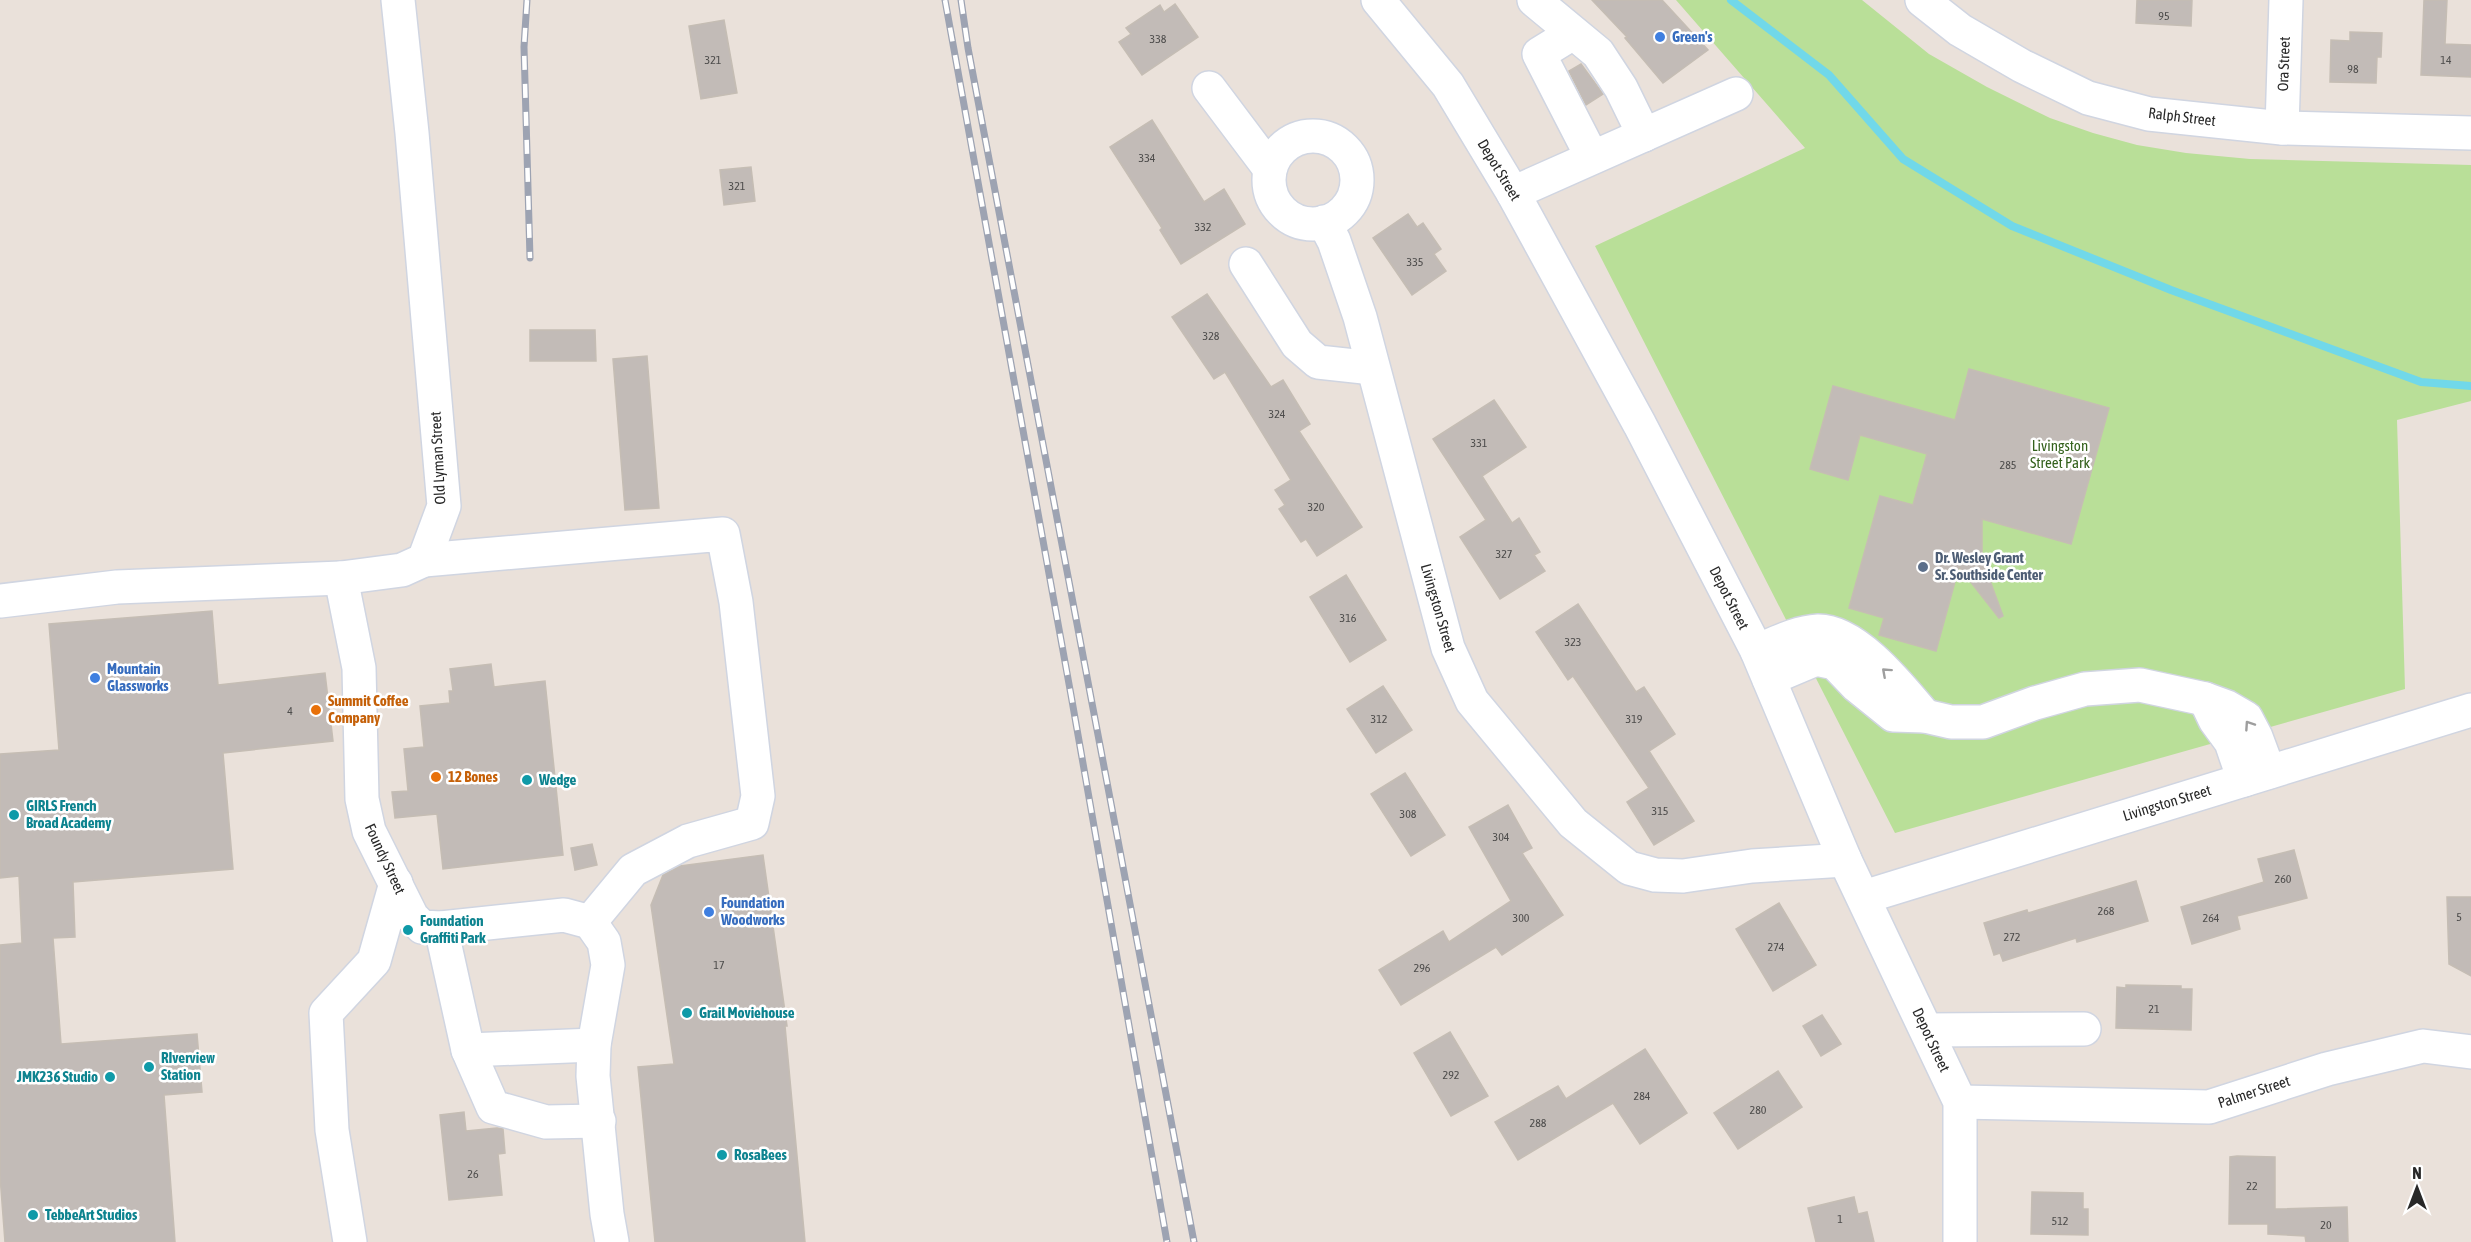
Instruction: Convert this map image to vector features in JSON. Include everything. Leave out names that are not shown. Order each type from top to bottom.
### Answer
[{"type":"street","name":"Old Lyman Street","points":[[398,0],[412,133],[444,506],[424,560]]},
{"type":"street","name":"Depot Street","points":[[1378,0],[1448,85],[1513,192],[1640,425],[1762,665],[1845,860],[1960,1102],[1960,1242]]},
{"type":"street","points":[[1534,0],[1598,52],[1612,71],[1644,135]]},
{"type":"street","name":"Ralph Street","points":[[1922,0],[1960,30],[2022,66],[2088,98],[2149,114],[2282,128],[2471,133]]},
{"type":"street","name":"Ora Street","points":[[2282,128],[2286,0]]},
{"type":"street","points":[[1573,33],[1539,54],[1592,157]]},
{"type":"street","points":[[1209,88],[1270,169]]},
{"type":"street","points":[[1513,192],[1736,94]]},
{"type":"street","points":[[1314,135],[1334,140],[1349,153],[1357,171],[1356,191],[1347,208],[1331,221],[1312,225],[1292,220],[1277,207],[1269,189],[1270,169],[1278,151],[1294,140],[1314,135]]},
{"type":"street","name":"Livingston Street","points":[[1324,222],[1334,241],[1360,317],[1448,648],[1472,702],[1573,823],[1629,868],[1655,875],[1683,876],[1752,866],[1845,860]]},
{"type":"street","points":[[1246,264],[1297,345],[1318,362],[1373,368]]},
{"type":"street","points":[[0,601],[117,587],[341,579],[402,570],[424,560],[723,534],[736,602],[758,796],[752,823],[688,842],[633,870],[590,922],[604,942],[608,965],[594,1045],[593,1076],[612,1242]]},
{"type":"street","name":"Foundy Street","points":[[341,579],[359,668],[362,799],[369,831],[412,917],[422,927],[441,928],[564,915],[590,922]]},
{"type":"street","points":[[1762,665],[1795,636],[1820,631],[1844,638],[1897,682],[1925,716],[1951,722],[1983,722],[2085,689],[2140,686],[2205,699],[2227,707],[2246,718],[2256,737],[2256,776]]},
{"type":"street","name":"Livingston Street","points":[[1864,897],[2471,710]]},
{"type":"street","points":[[350,1242],[332,1130],[326,1013],[374,961],[396,883]]},
{"type":"street","points":[[441,928],[468,1050],[493,1107],[546,1122],[599,1121]]},
{"type":"street","points":[[1927,1030],[2084,1029]]},
{"type":"street","points":[[468,1050],[594,1045]]},
{"type":"street","name":"Palmer Street","points":[[1960,1102],[2209,1107],[2327,1069],[2423,1046],[2471,1052]]},
{"type":"green space","name":"Livingston Street Park","points":[[1676,0],[1862,0],[1929,54],[1987,87],[2050,118],[2137,145],[2186,153],[2250,159],[2471,165],[2471,401],[2397,420],[2405,689],[1895,833],[1595,246],[1805,148]]},
{"type":"building","name":"Green's","points":[[1592,0],[1662,0],[1708,50],[1663,83],[1625,38],[1627,37]]},
{"type":"building","points":[[2137,0],[2192,0],[2191,26],[2136,23]]},
{"type":"building","points":[[2424,0],[2447,0],[2445,44],[2471,45],[2471,77],[2421,75]]},
{"type":"building","points":[[1175,4],[1198,37],[1142,75],[1119,42],[1131,34],[1126,28],[1160,5],[1164,12]]},
{"type":"building","points":[[724,20],[737,93],[701,99],[689,26]]},
{"type":"building","points":[[2350,32],[2382,33],[2381,57],[2377,57],[2376,83],[2330,82],[2331,40],[2350,41]]},
{"type":"building","points":[[1581,64],[1603,94],[1586,105],[1569,71]]},
{"type":"building","points":[[1152,120],[1204,202],[1224,189],[1245,224],[1181,264],[1160,230],[1162,228],[1110,147]]},
{"type":"building","points":[[751,167],[755,201],[724,205],[720,170]]},
{"type":"building","points":[[1408,214],[1417,227],[1423,223],[1441,249],[1434,254],[1446,271],[1412,295],[1373,238]]},
{"type":"building","points":[[1207,294],[1271,387],[1283,380],[1310,424],[1299,431],[1362,527],[1317,556],[1306,539],[1301,542],[1279,509],[1285,505],[1275,490],[1291,480],[1225,372],[1214,379],[1172,317]]},
{"type":"building","points":[[530,330],[595,330],[596,361],[530,361]]},
{"type":"building","points":[[647,356],[659,508],[625,510],[613,359]]},
{"type":"building","points":[[1969,369],[2109,408],[2071,544],[1982,519],[1982,559],[2003,616],[1999,618],[1959,567],[1936,651],[1879,635],[1884,618],[1849,608],[1880,496],[1913,505],[1927,454],[1860,435],[1848,480],[1810,469],[1833,386],[1955,420]]},
{"type":"building","points":[[1494,400],[1526,447],[1482,476],[1512,523],[1519,518],[1540,552],[1534,555],[1545,571],[1500,599],[1460,537],[1486,520],[1433,439]]},
{"type":"building","points":[[1346,575],[1386,640],[1350,662],[1310,597]]},
{"type":"building","points":[[1578,604],[1636,692],[1644,687],[1675,734],[1649,751],[1694,821],[1654,845],[1627,802],[1649,788],[1573,676],[1568,680],[1536,632]]},
{"type":"building","points":[[212,611],[218,685],[325,673],[333,741],[223,753],[233,869],[73,882],[75,937],[53,938],[61,1044],[197,1034],[202,1092],[164,1095],[175,1242],[5,1242],[0,1176],[0,945],[22,943],[19,876],[0,878],[0,754],[59,750],[49,624]]},
{"type":"building","points":[[491,664],[494,687],[545,681],[563,855],[443,869],[437,814],[395,818],[392,792],[408,791],[404,749],[424,747],[420,706],[450,703],[449,691],[453,691],[450,669]]},
{"type":"building","points":[[1383,686],[1412,730],[1376,753],[1347,709]]},
{"type":"building","points":[[1405,773],[1445,835],[1411,856],[1371,794]]},
{"type":"building","points":[[1508,805],[1532,848],[1522,853],[1563,915],[1502,955],[1496,947],[1401,1005],[1379,970],[1443,931],[1449,942],[1511,901],[1469,827]]},
{"type":"building","points":[[592,844],[597,865],[575,870],[571,848]]},
{"type":"building","points":[[2294,850],[2307,898],[2237,916],[2240,929],[2192,944],[2181,907],[2264,882],[2258,859]]},
{"type":"building","points":[[763,855],[787,1026],[785,1026],[805,1242],[655,1242],[638,1067],[674,1064],[651,905],[663,875],[680,866]]},
{"type":"building","points":[[2136,881],[2148,921],[2077,942],[2076,938],[2003,961],[2000,953],[1994,955],[1984,923],[2027,910],[2028,913]]},
{"type":"building","points":[[2447,897],[2471,897],[2471,976],[2449,964]]},
{"type":"building","points":[[1779,903],[1816,965],[1773,991],[1736,929]]},
{"type":"building","points":[[2126,985],[2181,986],[2181,989],[2192,989],[2191,1030],[2116,1028],[2117,987],[2126,988]]},
{"type":"building","points":[[1822,1015],[1841,1044],[1821,1056],[1803,1026]]},
{"type":"building","points":[[1450,1032],[1488,1096],[1451,1116],[1414,1053]]},
{"type":"building","points":[[1645,1049],[1687,1113],[1640,1144],[1613,1103],[1518,1160],[1495,1122],[1558,1086],[1566,1099]]},
{"type":"building","points":[[1778,1071],[1802,1107],[1738,1149],[1714,1113]]},
{"type":"building","points":[[464,1112],[466,1131],[503,1129],[505,1153],[498,1154],[502,1195],[449,1200],[440,1115]]},
{"type":"building","points":[[2230,1157],[2275,1157],[2275,1209],[2347,1207],[2348,1242],[2306,1242],[2305,1236],[2268,1234],[2268,1224],[2229,1224]]},
{"type":"building","points":[[2032,1192],[2083,1193],[2083,1209],[2088,1209],[2088,1235],[2031,1234]]},
{"type":"building","points":[[1854,1197],[1858,1214],[1867,1212],[1874,1242],[1816,1242],[1808,1208]]},
{"type":"waterway","points":[[1731,0],[1829,75],[1903,159],[2012,226],[2171,290],[2421,382],[2471,386]]},
{"type":"railway","points":[[527,0],[524,47],[530,258]]},
{"type":"railway","points":[[945,0],[1167,1242]]},
{"type":"railway","points":[[961,0],[968,48],[1194,1242]]},
{"type":"place","name":"Green's","points":[[1660,37]]},
{"type":"place","name":"Dr. Wesley Grant Sr. Southside Center","points":[[1923,567]]},
{"type":"place","name":"Mountain Glassworks","points":[[95,678]]},
{"type":"place","name":"Summit Coffee Company","points":[[316,710]]},
{"type":"place","name":"12 Bones","points":[[436,777]]},
{"type":"place","name":"Wedge","points":[[527,780]]},
{"type":"place","name":"GIRLS French Broad Academy","points":[[14,815]]},
{"type":"place","name":"Foundation Woodworks","points":[[709,912]]},
{"type":"place","name":"Foundation Graffiti Park","points":[[408,930]]},
{"type":"place","name":"Grail Moviehouse","points":[[687,1013]]},
{"type":"place","name":"RIverview Station","points":[[149,1067]]},
{"type":"place","name":"JMK236 Studio","points":[[110,1077]]},
{"type":"place","name":"RosaBees","points":[[722,1155]]},
{"type":"place","name":"TebbeArt Studios","points":[[33,1215]]}]
